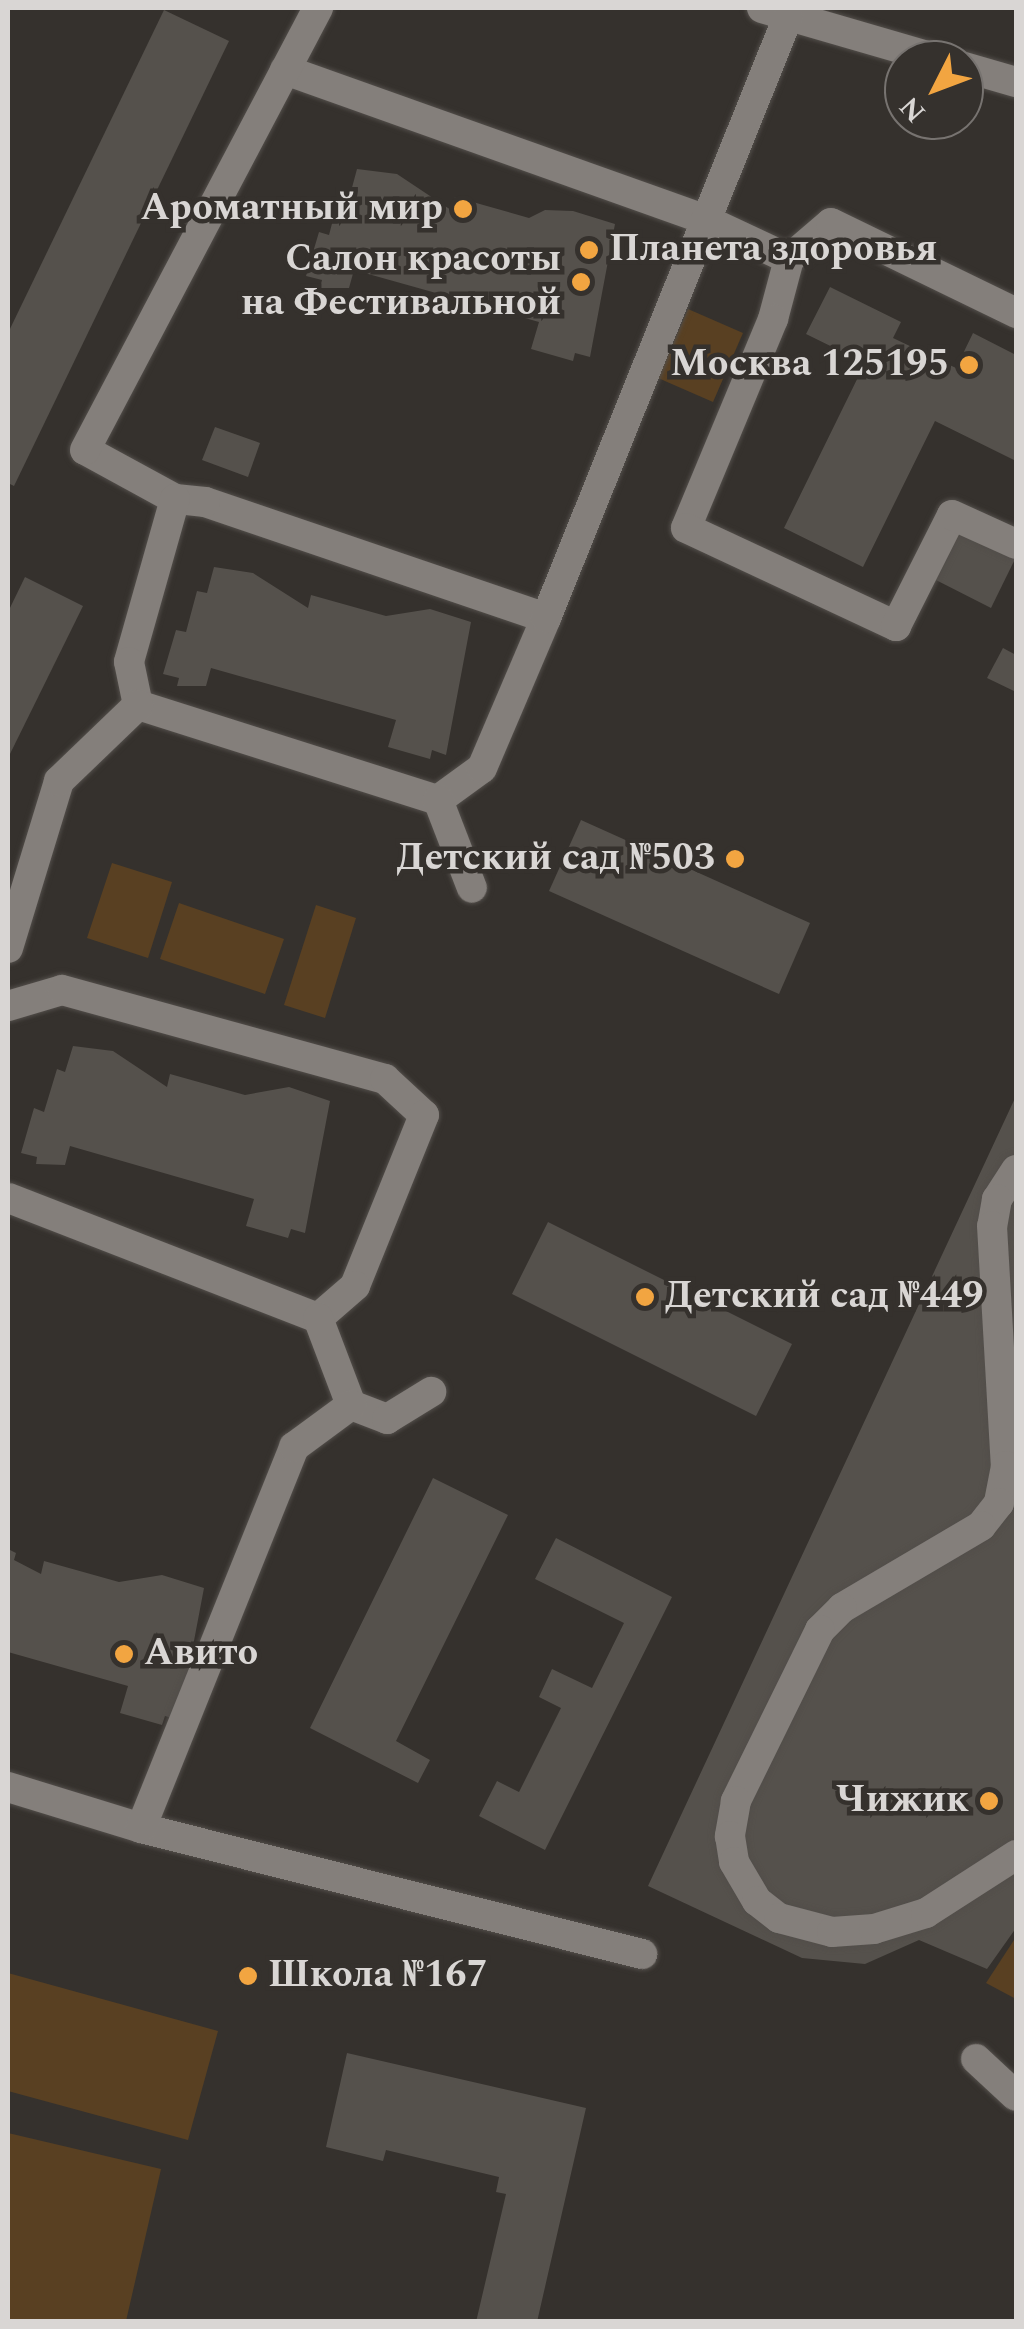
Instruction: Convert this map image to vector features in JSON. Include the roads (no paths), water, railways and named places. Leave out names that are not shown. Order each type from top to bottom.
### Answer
[{"type":"street","points":[[318,8],[85,450],[175,499],[205,502],[546,618]]},
{"type":"street","points":[[438,800],[482,768],[706,220],[775,12],[884,44]]},
{"type":"street","points":[[285,70],[706,220],[789,259]]},
{"type":"street","points":[[984,73],[1016,82]]},
{"type":"street","points":[[1016,314],[831,223],[789,259],[772,319],[686,528],[896,626],[952,515],[1016,544]]},
{"type":"street","points":[[138,705],[129,662],[175,499]]},
{"type":"street","points":[[138,705],[438,800]]},
{"type":"street","points":[[8,948],[59,782],[138,705]]},
{"type":"street","points":[[438,800],[472,888]]},
{"type":"street","points":[[8,1006],[62,990],[385,1080],[424,1115],[355,1286],[318,1318]]},
{"type":"street","points":[[1016,1170],[1001,1190],[992,1226],[1006,1466],[998,1503],[981,1526],[842,1608],[820,1630],[736,1801],[730,1836],[734,1862],[757,1901],[780,1918],[832,1932],[874,1930],[926,1913],[1016,1855]]},
{"type":"street","points":[[8,1198],[318,1318],[352,1405],[387,1419],[431,1392]]},
{"type":"street","points":[[141,1828],[294,1447],[352,1405]]},
{"type":"street","points":[[8,1787],[141,1828],[642,1954]]},
{"type":"street","points":[[976,2059],[1016,2096]]},
{"type":"place","name":"Ароматный мир","points":[[463,209]]},
{"type":"place","name":"Планета здоровья","points":[[589,250]]},
{"type":"place","name":"Салон красоты на Фестивальной","points":[[581,282]]},
{"type":"place","name":"Москва 125195","points":[[969,365]]},
{"type":"place","name":"Детский сад №503","points":[[735,859]]},
{"type":"place","name":"Детский сад №449","points":[[645,1297]]},
{"type":"place","name":"Авито","points":[[124,1654]]},
{"type":"place","name":"Чижик","points":[[989,1801]]},
{"type":"place","name":"Школа №167","points":[[248,1976]]}]
